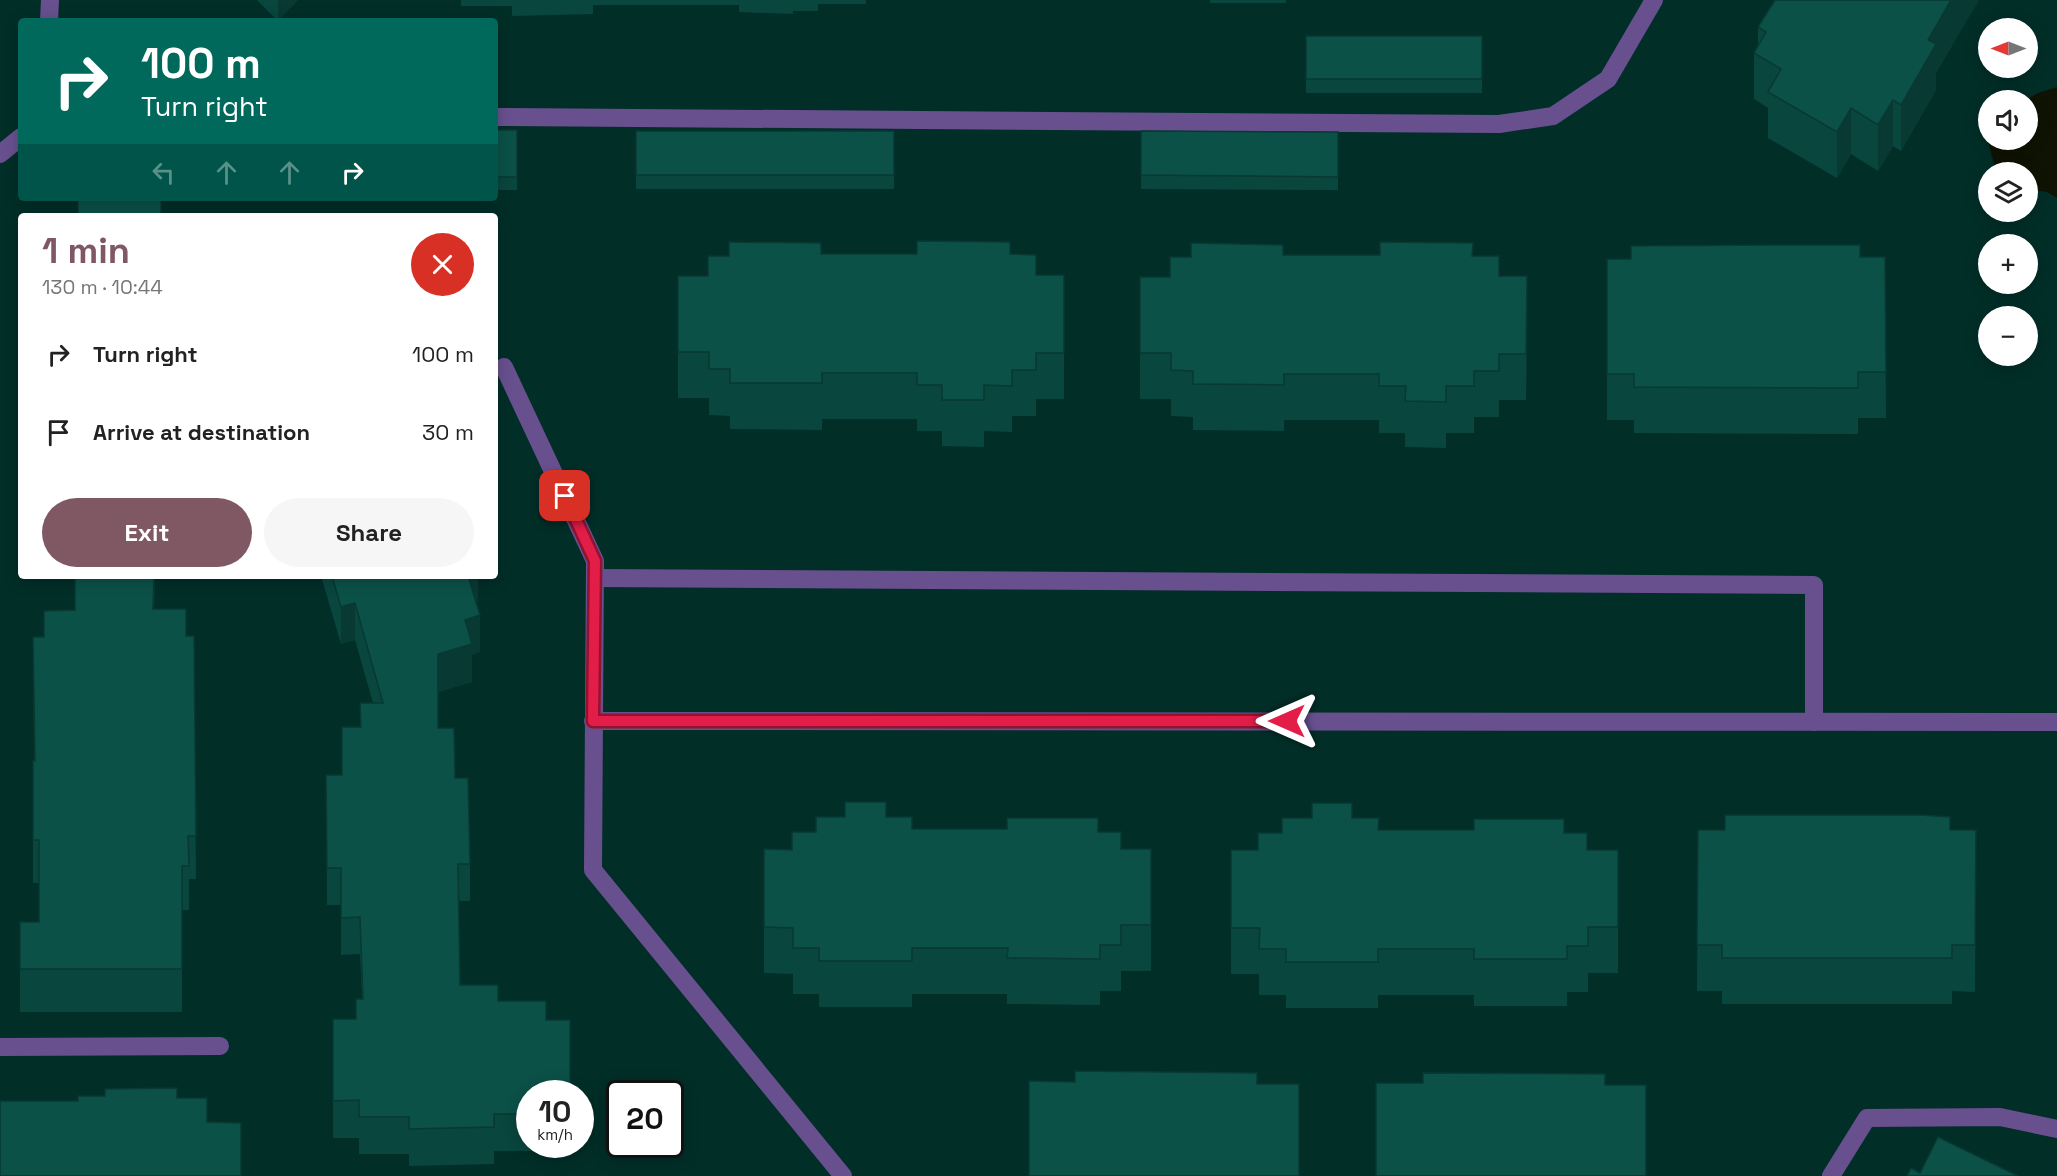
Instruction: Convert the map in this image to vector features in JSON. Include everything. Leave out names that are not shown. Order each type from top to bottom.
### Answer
[{"type":"lane","points":[[49,18],[50,0]]},
{"type":"lane","points":[[498,117],[1499,124],[1553,116],[1608,80],[1654,0]]},
{"type":"lane","points":[[0,154],[18,139]]},
{"type":"lane","points":[[504,368],[595,561],[593,870],[843,1176]]},
{"type":"lane","points":[[595,578],[1814,585],[1814,722]]},
{"type":"lane","points":[[593,721],[2057,722]]},
{"type":"lane","points":[[0,1047],[220,1046]]},
{"type":"lane","points":[[1831,1176],[1867,1118],[2000,1117],[2057,1128]]},
{"type":"shaded area","points":[[2057,87],[2057,198],[2047,192],[2038,191],[2038,162],[1993,162],[1990,150],[2038,150],[2038,93]]},
{"type":"building","points":[[1775,0],[1951,0],[1928,40],[1936,44],[1901,105],[1893,100],[1878,125],[1851,108],[1837,132],[1768,92],[1781,69],[1754,53],[1766,32],[1758,27]]},
{"type":"building","points":[[1306,36],[1482,36],[1482,79],[1306,79]]},
{"type":"building","points":[[498,130],[517,130],[517,177],[498,177]]},
{"type":"building","points":[[636,131],[894,131],[894,175],[636,175]]},
{"type":"building","points":[[1141,131],[1338,132],[1338,177],[1141,175]]},
{"type":"building","points":[[78,201],[161,201],[161,213],[78,213]]},
{"type":"building","points":[[917,241],[1010,242],[1010,254],[1036,255],[1036,275],[1064,275],[1064,353],[1036,353],[1036,370],[1012,370],[1012,386],[984,385],[984,400],[942,400],[942,385],[917,385],[917,373],[822,373],[822,383],[730,383],[730,369],[709,369],[709,352],[678,352],[678,276],[708,276],[708,256],[729,256],[729,242],[821,243],[821,254],[917,254]]},
{"type":"building","points":[[1380,242],[1473,243],[1472,256],[1499,256],[1499,276],[1527,276],[1526,354],[1499,354],[1499,371],[1474,371],[1474,386],[1446,386],[1446,402],[1405,401],[1406,386],[1379,386],[1379,374],[1284,374],[1284,385],[1193,384],[1193,371],[1171,370],[1171,353],[1140,353],[1140,277],[1170,277],[1170,257],[1191,257],[1191,243],[1283,245],[1283,255],[1380,255]]},
{"type":"building","points":[[1860,245],[1860,257],[1885,257],[1886,372],[1858,372],[1858,388],[1634,387],[1634,374],[1607,374],[1607,259],[1631,259],[1631,246]]},
{"type":"building","points":[[75,579],[154,579],[153,609],[186,609],[186,636],[194,636],[196,836],[188,836],[189,866],[182,866],[182,969],[20,969],[20,922],[39,922],[39,840],[33,840],[33,761],[35,761],[33,637],[44,637],[44,611],[75,610]]},
{"type":"building","points":[[333,579],[469,579],[480,615],[465,620],[472,644],[438,654],[438,728],[454,728],[455,778],[468,778],[470,864],[458,864],[460,985],[498,985],[498,1001],[546,1001],[546,1020],[570,1020],[570,1080],[516,1080],[516,1114],[494,1114],[494,1127],[409,1129],[409,1117],[359,1117],[359,1100],[333,1101],[333,1019],[356,1019],[356,999],[363,999],[360,917],[341,918],[341,868],[327,868],[326,775],[342,775],[342,727],[361,727],[360,703],[383,703],[355,603],[341,607]]},
{"type":"building","points":[[845,802],[886,802],[886,817],[912,817],[912,829],[1007,829],[1007,818],[1098,818],[1098,832],[1121,832],[1121,849],[1151,849],[1151,925],[1121,925],[1121,945],[1100,945],[1100,959],[1007,958],[1008,948],[912,948],[912,961],[819,961],[819,948],[793,948],[793,928],[764,927],[764,849],[792,850],[792,832],[816,832],[816,817],[845,817]]},
{"type":"building","points":[[1312,803],[1352,803],[1352,818],[1379,818],[1378,830],[1474,830],[1474,819],[1564,819],[1564,833],[1587,833],[1587,850],[1618,850],[1618,927],[1588,927],[1588,946],[1567,946],[1567,959],[1474,959],[1474,949],[1378,949],[1378,962],[1286,962],[1286,949],[1259,949],[1260,928],[1231,928],[1231,850],[1258,850],[1258,833],[1282,833],[1282,818],[1312,818]]},
{"type":"building","points":[[1725,815],[1920,815],[1950,817],[1950,830],[1976,830],[1975,945],[1952,945],[1952,958],[1722,958],[1722,945],[1697,945],[1698,830],[1725,830]]},
{"type":"building","points":[[1075,1071],[1257,1073],[1257,1084],[1299,1084],[1299,1176],[1029,1176],[1029,1081],[1075,1082]]},
{"type":"building","points":[[1423,1073],[1605,1074],[1605,1085],[1646,1085],[1646,1176],[1376,1176],[1376,1083],[1423,1083]]},
{"type":"building","points":[[177,1088],[177,1098],[207,1098],[207,1122],[241,1123],[241,1176],[0,1176],[0,1101],[78,1101],[78,1096],[105,1096],[105,1089]]},
{"type":"building","points":[[1938,1137],[2018,1176],[1907,1176],[1911,1168],[1920,1173]]},
{"type":"route","points":[[565,496],[595,561],[593,721],[1287,721]]}]
